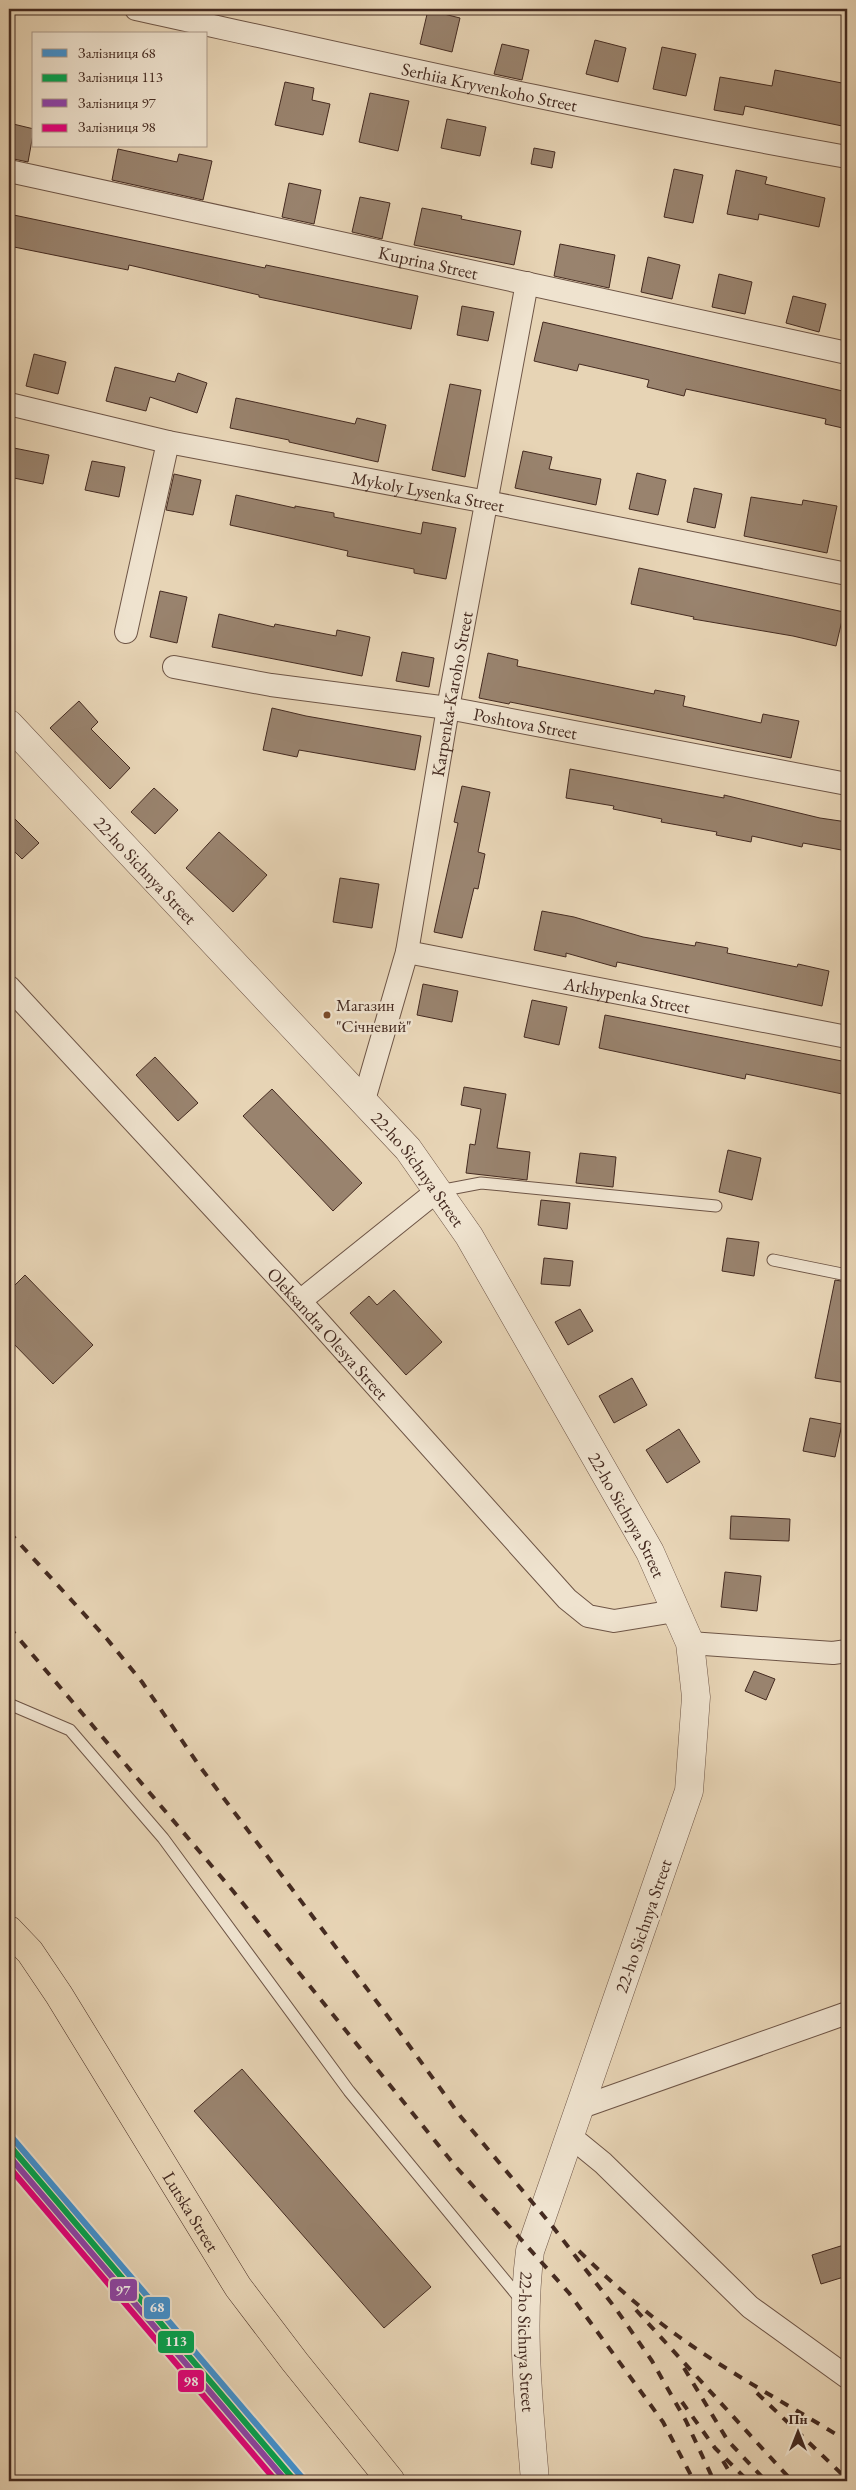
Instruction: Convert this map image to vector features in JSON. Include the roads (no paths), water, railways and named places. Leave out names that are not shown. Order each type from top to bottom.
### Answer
[{"type":"highway","name":"Lutska Street","points":[[9,1930],[30,1952],[58,1995],[238,2287],[301,2369],[392,2481]]},
{"type":"street","name":"Serhiia Kryvenkoho Street","points":[[136,9],[404,68],[754,141],[847,157]]},
{"type":"street","name":"Kuprina Street","points":[[9,171],[847,353]]},
{"type":"street","name":"Karpenka-Karoho Street","points":[[364,1100],[407,952],[448,708],[527,283]]},
{"type":"street","name":"Mykoly Lysenka Street","points":[[9,404],[168,442],[487,502],[847,574]]},
{"type":"street","points":[[126,632],[168,442]]},
{"type":"street","name":"Poshtova Street","points":[[174,667],[271,685],[448,708],[847,784]]},
{"type":"street","name":"22-ho Sichnya Street","points":[[9,724],[408,1149],[469,1236],[646,1544],[690,1643],[696,1697],[689,1792],[530,2250],[526,2306],[526,2376],[535,2481]]},
{"type":"street","name":"Arkhypenka Street","points":[[407,952],[847,1037]]},
{"type":"street","name":"Oleksandra Olesya Street","points":[[9,987],[300,1301],[567,1599],[588,1616],[614,1621],[675,1610]]},
{"type":"street","points":[[300,1301],[437,1191]]},
{"type":"street","points":[[690,1643],[833,1653],[847,1651]]},
{"type":"street","points":[[579,2108],[847,2013]]},
{"type":"street","points":[[570,2136],[603,2163],[750,2307],[847,2377]]},
{"type":"lane","points":[[437,1191],[481,1183],[716,1206]]},
{"type":"lane","points":[[773,1260],[847,1275]]},
{"type":"lane","points":[[9,1704],[70,1730],[163,1838],[349,2091],[526,2306]]},
{"type":"railway","points":[[9,1532],[107,1639],[142,1682],[198,1764],[461,2117],[553,2227],[616,2309],[652,2361],[686,2421],[714,2481]]},
{"type":"railway","points":[[9,1627],[233,1891],[457,2168],[569,2293],[663,2422],[694,2481]]},
{"type":"railway","points":[[579,2251],[627,2295],[678,2336],[740,2377],[847,2441]]},
{"type":"railway","points":[[636,2310],[792,2481]]},
{"type":"railway","points":[[684,2368],[728,2441],[766,2481]]},
{"type":"railway","points":[[757,2393],[847,2479]]},
{"type":"railway","points":[[682,2402],[715,2448],[748,2481]]},
{"type":"railway","points":[[723,2461],[735,2481]]},
{"type":"rail line","name":"68","points":[[9,2134],[305,2481]]},
{"type":"rail line","name":"113","points":[[9,2145],[295,2481]]},
{"type":"rail line","name":"97","points":[[9,2156],[286,2481]]},
{"type":"rail line","name":"98","points":[[9,2167],[276,2481]]},
{"type":"place","name":"Магазин \"Січневий\"","points":[[327,1015]]}]
